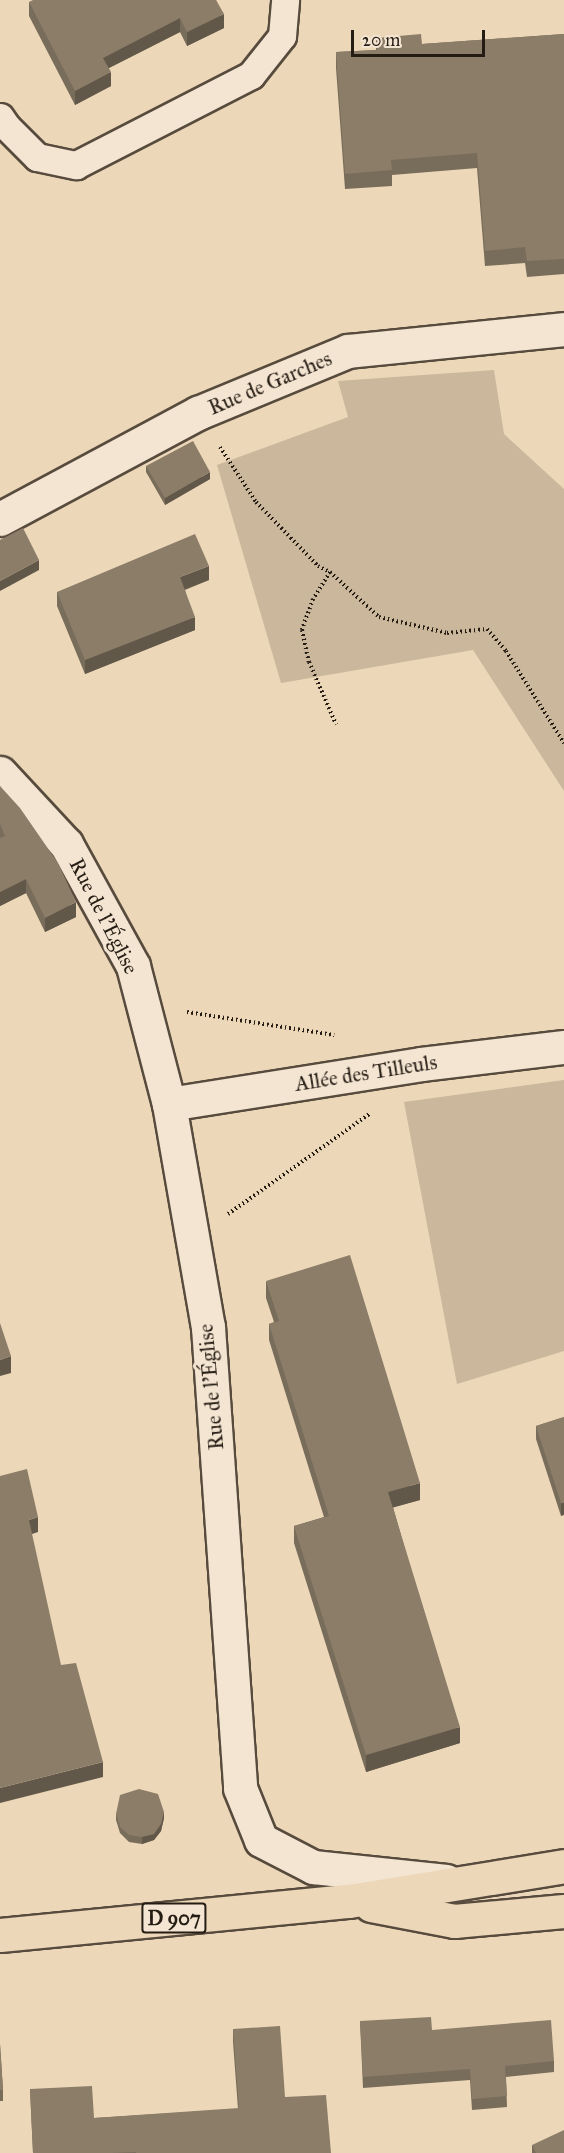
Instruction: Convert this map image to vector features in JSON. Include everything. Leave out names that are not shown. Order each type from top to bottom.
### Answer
[{"type":"main road","name":"D 907","points":[[0,1935],[349,1901],[564,1866]]},
{"type":"main road","name":"D 907","points":[[349,1901],[454,1921],[564,1911]]},
{"type":"street","name":"Rue de Garches","points":[[0,519],[198,413],[348,351],[564,329]]},
{"type":"street","name":"Rue de l'Église","points":[[0,773],[66,844],[133,966],[169,1104],[208,1327],[240,1788],[261,1840],[313,1867],[460,1882]]},
{"type":"street","name":"Allée des Tilleuls","points":[[169,1104],[421,1064],[564,1047]]},
{"type":"lane","points":[[0,117],[6,126],[38,157],[76,165],[251,75],[282,36],[285,0]]},
{"type":"path","points":[[198,413],[256,502],[318,566],[330,572],[379,617],[447,633],[487,629],[506,651],[564,742]]},
{"type":"path","points":[[330,572],[313,599],[302,630],[309,662],[336,724]]},
{"type":"shaded area","points":[[494,370],[504,434],[564,489],[564,791],[473,650],[281,683],[217,465],[348,417],[338,381]]},
{"type":"shaded area","points":[[564,1080],[564,1351],[457,1384],[404,1102]]},
{"type":"building","points":[[33,0],[216,0],[224,14],[187,32],[180,18],[103,58],[111,72],[75,91],[29,2]]},
{"type":"building","points":[[421,34],[422,44],[564,34],[564,259],[527,261],[525,247],[485,251],[477,153],[391,160],[392,170],[345,174],[336,52],[377,50],[376,38]]},
{"type":"building","points":[[193,441],[210,472],[165,498],[146,466]]},
{"type":"building","points":[[23,528],[39,560],[0,581],[0,540]]},
{"type":"building","points":[[195,534],[209,566],[180,577],[195,617],[85,660],[57,592]]},
{"type":"building","points":[[0,786],[20,808],[58,863],[76,902],[45,918],[26,879],[0,892],[0,838],[5,836],[0,824]]},
{"type":"building","points":[[350,1255],[420,1483],[388,1492],[460,1727],[366,1755],[294,1526],[329,1516],[269,1324],[279,1321],[266,1281]]},
{"type":"building","points":[[0,1323],[11,1356],[0,1360]]},
{"type":"building","points":[[564,1417],[564,1502],[561,1503],[536,1426]]},
{"type":"building","points":[[27,1469],[38,1517],[29,1520],[61,1665],[76,1663],[103,1762],[0,1788],[0,1476]]},
{"type":"building","points":[[139,1789],[158,1794],[164,1812],[161,1824],[154,1834],[142,1837],[129,1835],[120,1827],[116,1814],[120,1795]]},
{"type":"building","points":[[431,2017],[432,2030],[551,2020],[554,2061],[505,2066],[507,2096],[472,2099],[470,2069],[363,2077],[360,2021]]},
{"type":"building","points":[[280,2026],[285,2097],[326,2095],[331,2153],[33,2153],[30,2089],[92,2086],[94,2118],[239,2108],[233,2029]]},
{"type":"building","points":[[0,2044],[3,2090],[0,2090]]},
{"type":"building","points":[[564,2130],[564,2153],[536,2153],[532,2145]]}]
